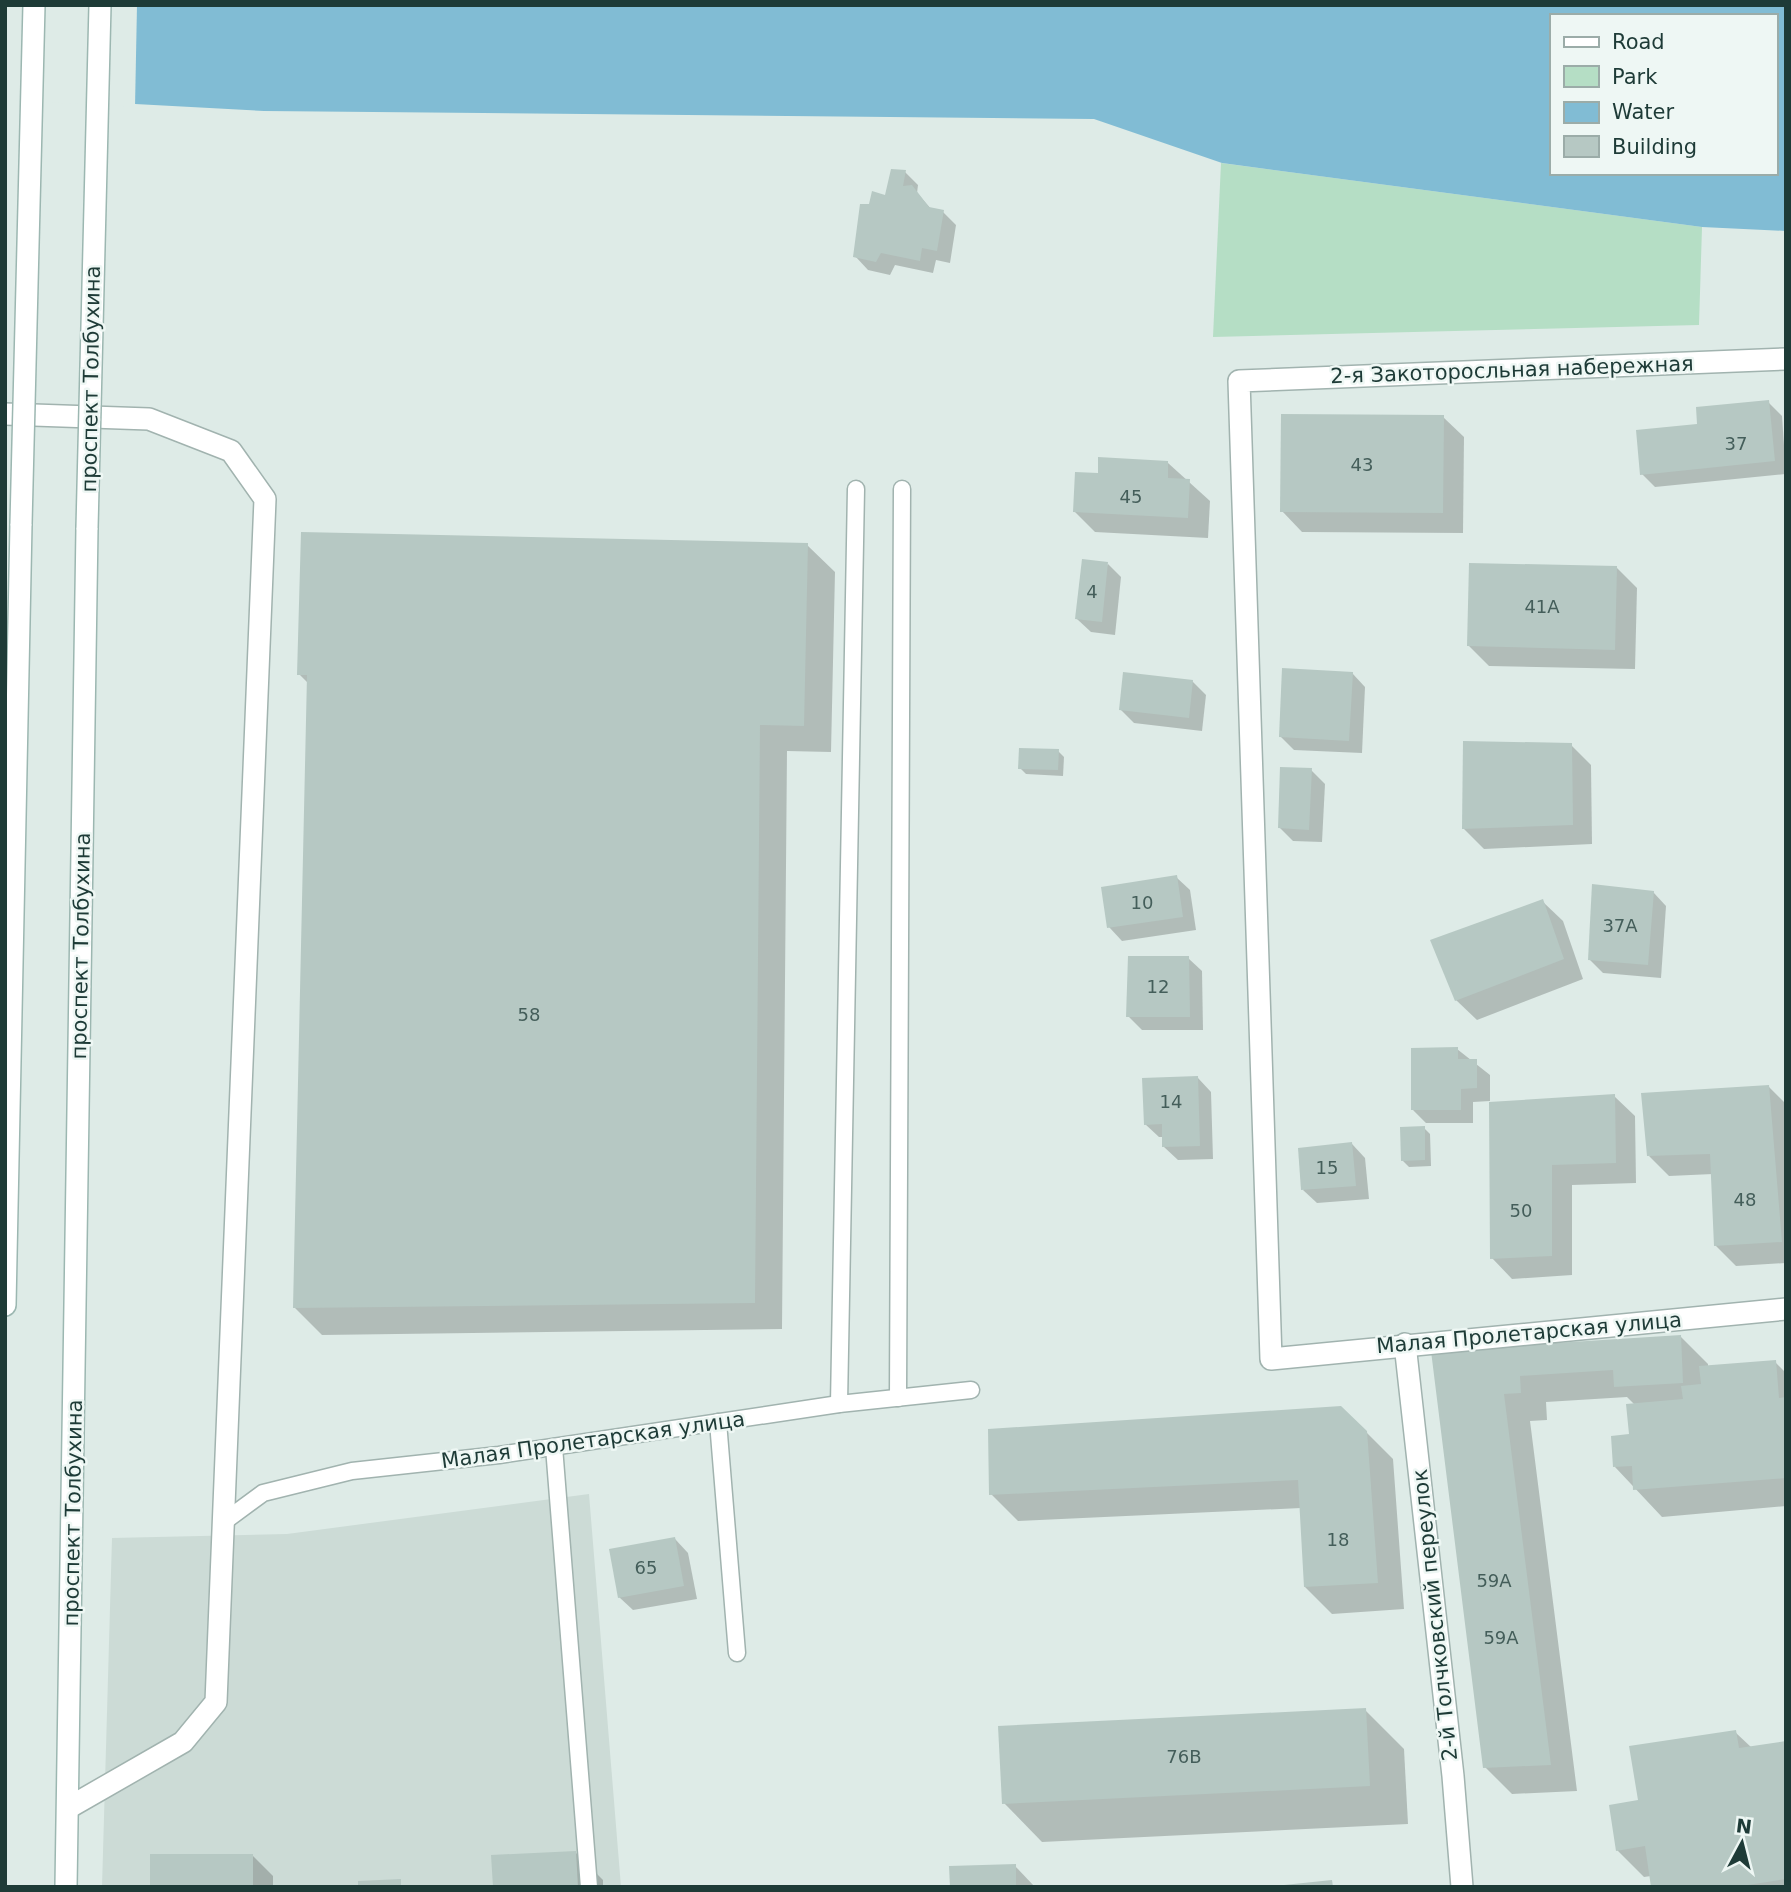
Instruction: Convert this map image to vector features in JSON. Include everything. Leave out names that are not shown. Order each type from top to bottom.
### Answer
[{"type":"street","points":[[5,1305],[34,5]]},
{"type":"street","name":"проспект Толбухина","points":[[66,1887],[87,528],[100,5]]},
{"type":"street","name":"2-я Закоторосльная набережная","points":[[1271,1359],[1239,382],[1786,359]]},
{"type":"street","points":[[5,414],[149,419],[231,451],[265,499],[216,1702],[183,1742],[68,1808]]},
{"type":"street","name":"Малая Пролетарская улица","points":[[1271,1359],[1786,1309]]},
{"type":"street","name":"2-й Толчковский переулок","points":[[1405,1344],[1452,1763],[1462,1887]]},
{"type":"lane","points":[[839,1404],[856,489]]},
{"type":"lane","points":[[898,1398],[902,489]]},
{"type":"lane","name":"Малая Пролетарская улица","points":[[225,1521],[262,1493],[352,1471],[555,1447],[839,1404],[971,1390]]},
{"type":"lane","points":[[718,1422],[737,1653]]},
{"type":"lane","points":[[555,1447],[589,1887]]},
{"type":"shaded area","points":[[589,1494],[621,1887],[102,1887],[112,1538],[287,1534]]},
{"type":"green space","points":[[1221,163],[1702,227],[1699,325],[1213,337]]},
{"type":"water","points":[[5,5],[1786,5],[1786,231],[1702,227],[1222,163],[1094,119],[264,111],[5,97]]},
{"type":"pier","points":[[5,5],[137,5],[135,107],[5,100]]},
{"type":"building","points":[[891,169],[906,170],[903,186],[912,185],[929,207],[944,210],[937,251],[922,248],[920,261],[881,253],[876,262],[853,257],[860,204],[869,204],[872,191],[885,195]]},
{"type":"building","points":[[1769,400],[1775,461],[1640,475],[1636,430],[1697,424],[1696,407]]},
{"type":"building","points":[[1281,414],[1444,415],[1443,513],[1280,512]]},
{"type":"building","points":[[1098,457],[1168,461],[1168,478],[1190,479],[1188,518],[1073,512],[1075,472],[1098,473]]},
{"type":"building","points":[[301,532],[808,543],[804,726],[760,725],[755,1303],[293,1308],[307,675],[297,675]]},
{"type":"building","points":[[1082,559],[1108,562],[1102,622],[1075,619]]},
{"type":"building","points":[[1469,563],[1617,566],[1615,650],[1467,646]]},
{"type":"building","points":[[1282,668],[1353,672],[1349,741],[1279,737]]},
{"type":"building","points":[[1123,672],[1193,680],[1189,718],[1119,710]]},
{"type":"building","points":[[1463,741],[1572,743],[1573,825],[1462,829]]},
{"type":"building","points":[[1019,748],[1059,749],[1058,770],[1018,769]]},
{"type":"building","points":[[1280,767],[1312,768],[1309,830],[1278,828]]},
{"type":"building","points":[[1177,875],[1183,917],[1107,928],[1101,887]]},
{"type":"building","points":[[1592,884],[1654,891],[1648,965],[1588,960]]},
{"type":"building","points":[[1543,899],[1564,959],[1455,1001],[1430,940]]},
{"type":"building","points":[[1128,956],[1189,956],[1190,1017],[1126,1017]]},
{"type":"building","points":[[1458,1047],[1458,1059],[1477,1059],[1477,1088],[1461,1089],[1461,1110],[1411,1110],[1411,1048]]},
{"type":"building","points":[[1198,1076],[1200,1146],[1162,1147],[1162,1124],[1144,1125],[1142,1078]]},
{"type":"building","points":[[1769,1085],[1782,1242],[1714,1246],[1710,1154],[1647,1156],[1641,1093]]},
{"type":"building","points":[[1615,1094],[1616,1163],[1552,1165],[1552,1256],[1490,1259],[1489,1102]]},
{"type":"building","points":[[1425,1126],[1425,1160],[1401,1161],[1400,1127]]},
{"type":"building","points":[[1352,1142],[1356,1186],[1301,1190],[1298,1148]]},
{"type":"building","points":[[1681,1335],[1683,1383],[1614,1387],[1613,1370],[1520,1376],[1521,1393],[1504,1394],[1551,1765],[1483,1768],[1431,1351]]},
{"type":"building","points":[[1776,1360],[1779,1398],[1786,1397],[1786,1478],[1633,1490],[1632,1466],[1613,1467],[1611,1436],[1629,1434],[1626,1404],[1683,1399],[1681,1386],[1701,1384],[1699,1366]]},
{"type":"building","points":[[1341,1406],[1367,1431],[1378,1583],[1304,1587],[1298,1480],[989,1495],[988,1429]]},
{"type":"building","points":[[675,1537],[684,1586],[618,1598],[609,1549]]},
{"type":"building","points":[[1366,1708],[1370,1786],[1002,1804],[998,1726]]},
{"type":"building","points":[[1736,1730],[1739,1748],[1786,1741],[1786,1879],[1735,1887],[1651,1887],[1645,1846],[1616,1851],[1609,1805],[1638,1800],[1629,1746]]},
{"type":"building","points":[[576,1851],[578,1887],[493,1887],[491,1855]]},
{"type":"building","points":[[150,1854],[253,1854],[253,1887],[150,1887]]},
{"type":"building","points":[[1016,1864],[1016,1887],[950,1887],[949,1866]]},
{"type":"building","points":[[401,1879],[401,1887],[358,1887],[358,1881]]},
{"type":"building","points":[[1332,1880],[1333,1887],[1284,1885]]}]
